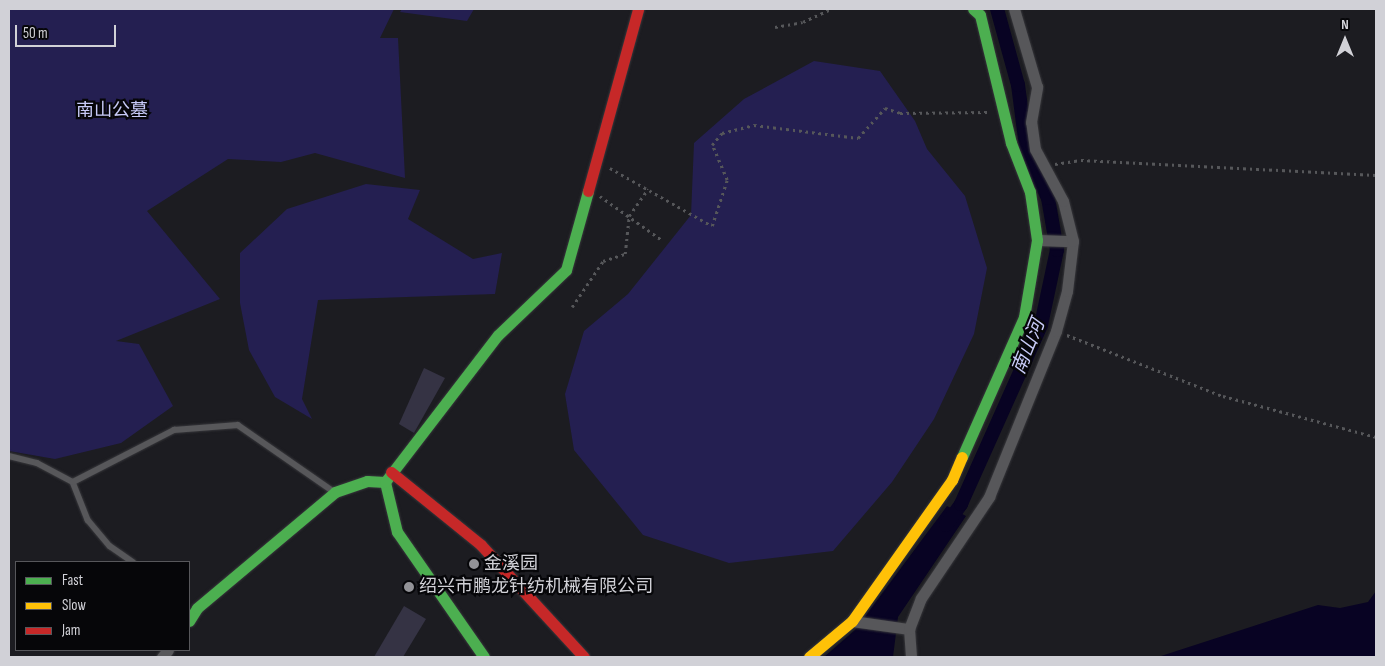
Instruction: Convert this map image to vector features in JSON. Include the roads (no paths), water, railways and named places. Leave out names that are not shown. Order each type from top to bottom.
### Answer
[{"type":"street","points":[[484,657],[397,532],[385,482],[498,335],[566,270],[638,9]]},
{"type":"street","points":[[809,657],[852,621],[952,480],[1024,317],[1037,240],[1030,192],[1004,112],[980,15],[973,9]]},
{"type":"street","points":[[911,657],[909,629],[921,598],[989,498],[1056,331],[1067,291],[1073,241],[1063,202],[1046,165],[1035,149],[1031,122],[1037,87],[1014,9]]},
{"type":"street","points":[[1037,240],[1073,241]]},
{"type":"street","points":[[391,472],[480,545],[584,657]]},
{"type":"street","points":[[193,605],[335,492],[368,481],[385,482]]},
{"type":"street","points":[[852,621],[909,629]]},
{"type":"lane","points":[[73,482],[174,430],[238,425],[335,492]]},
{"type":"lane","points":[[9,456],[37,463],[73,482],[88,520],[110,546],[132,561]]},
{"type":"waterway","name":"南山河","points":[[946,525],[961,504],[1041,325],[1057,250],[1048,198],[1027,154],[1018,85],[997,9]]},
{"type":"place","name":"金溪园","points":[[474,564]]},
{"type":"place","name":"绍兴市鹏龙针纺机械有限公司","points":[[409,587]]},
{"type":"park label","name":"南山公墓","points":[[112,111]]}]
